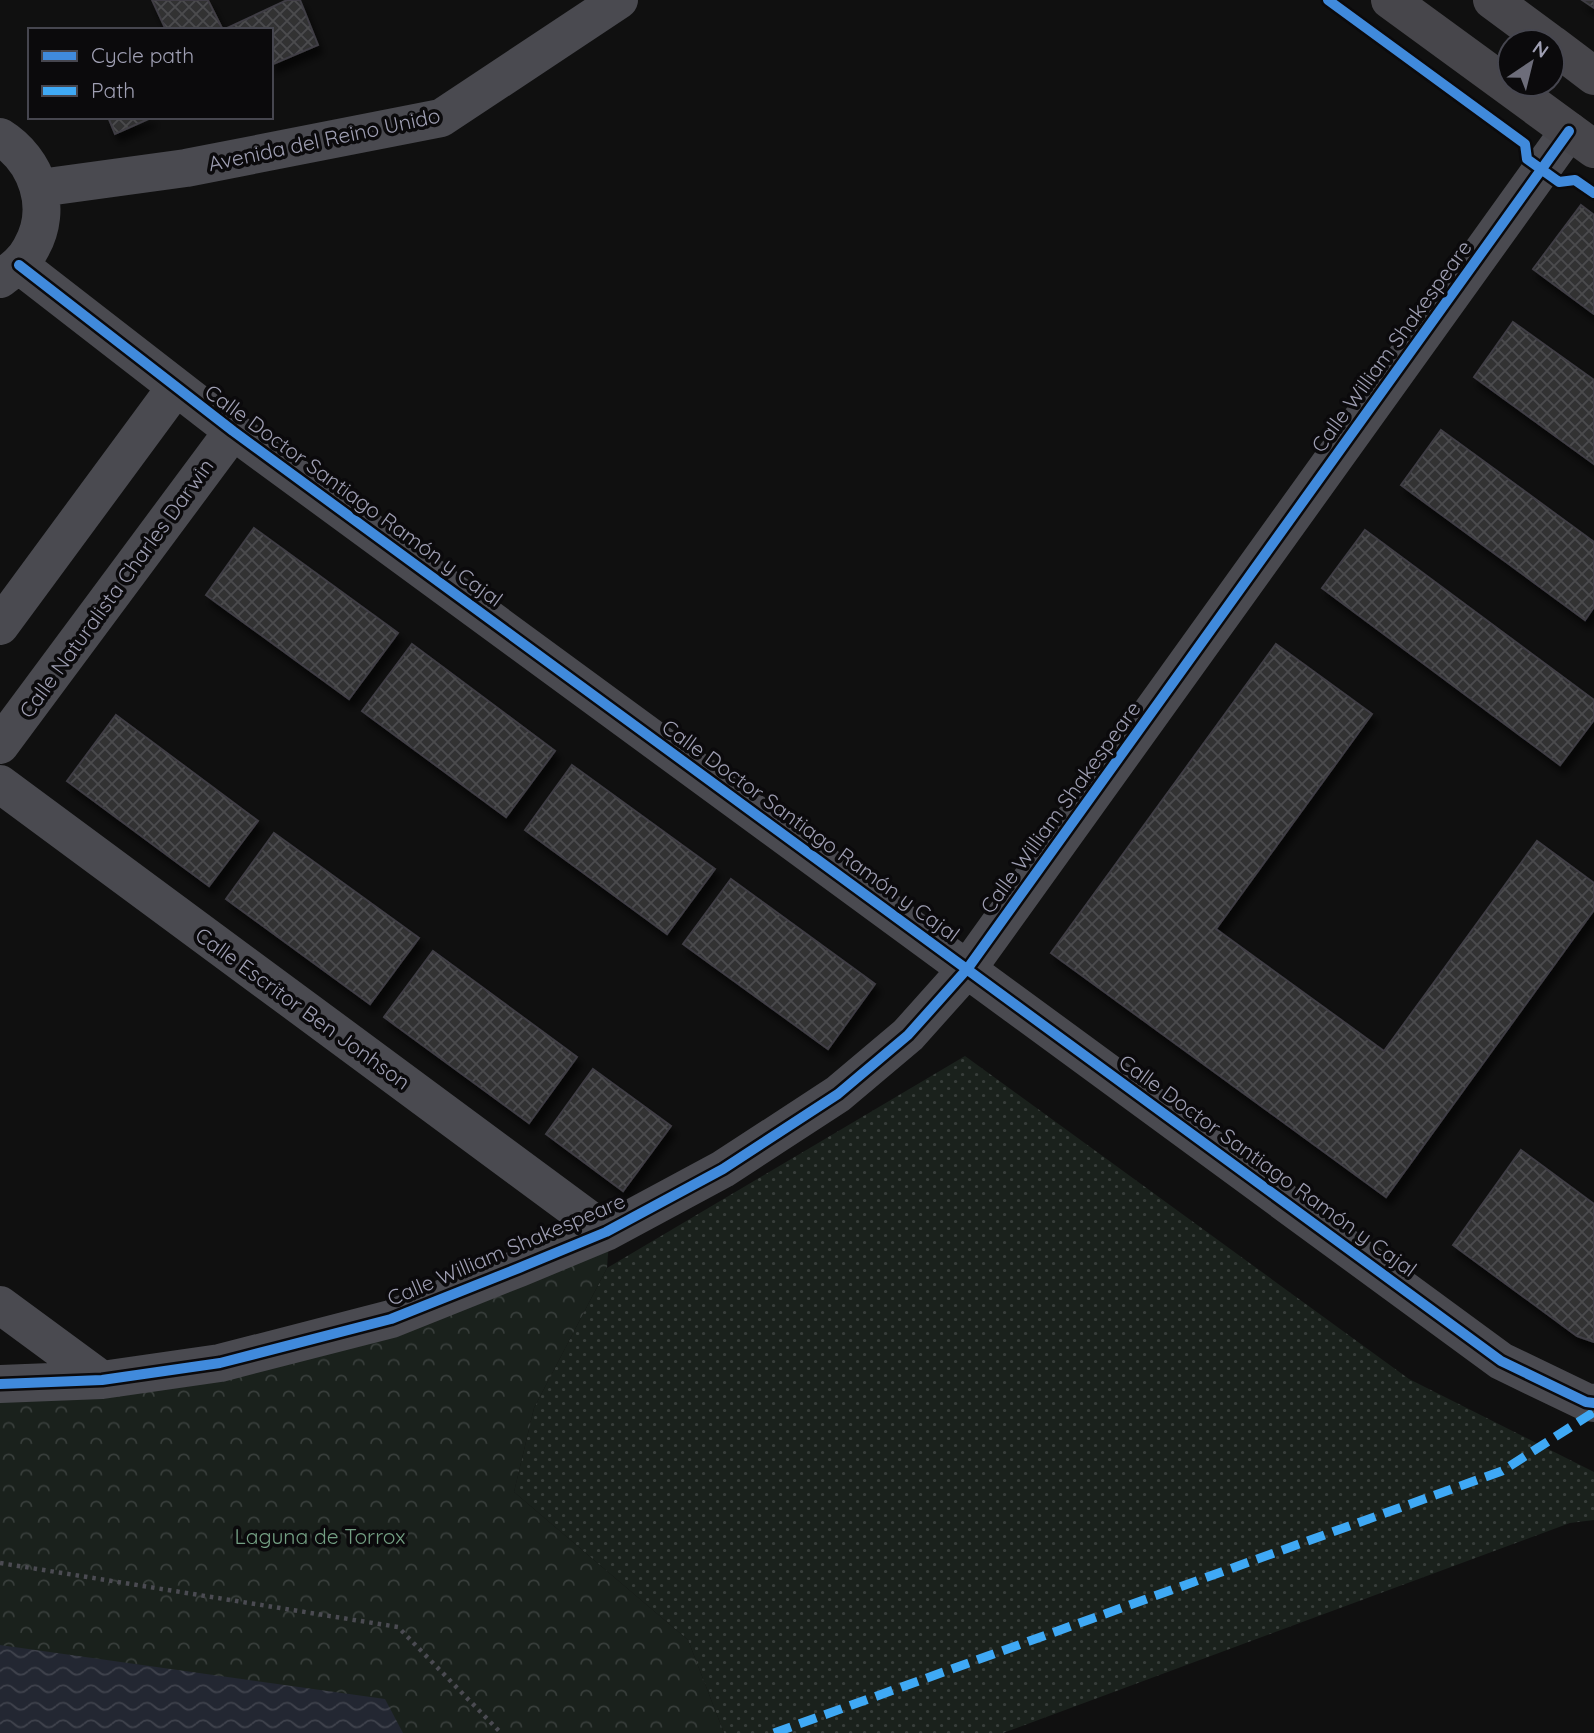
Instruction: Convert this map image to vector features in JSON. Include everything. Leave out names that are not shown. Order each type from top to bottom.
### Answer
[{"type":"main road","points":[[1390,0],[1582,140]]},
{"type":"main road","points":[[1492,0],[1530,28]]},
{"type":"main road","points":[[1566,55],[1594,76]]},
{"type":"street","name":"Avenida del Reino Unido","points":[[40,188],[186,168],[442,118],[619,0]]},
{"type":"street","points":[[0,137],[13,145],[30,164],[40,188],[42,208],[39,229],[32,248],[10,272]]},
{"type":"street","name":"Calle William Shakespeare","points":[[0,1384],[102,1380],[220,1363],[391,1319],[606,1232],[723,1168],[838,1094],[908,1035],[968,968],[1582,140]]},
{"type":"street","name":"Calle Doctor Santiago Ramón y Cajal","points":[[10,272],[176,387],[1502,1361],[1586,1402],[1594,1403]]},
{"type":"street","points":[[0,626],[176,387]]},
{"type":"street","name":"Calle Naturalista Charles Darwin","points":[[0,746],[233,430]]},
{"type":"street","name":"Calle Escritor Ben Jonhson","points":[[0,784],[606,1232]]},
{"type":"street","points":[[0,1305],[102,1380]]},
{"type":"path","points":[[0,1563],[398,1627],[500,1733]]},
{"type":"green space","points":[[965,1056],[1409,1379],[1594,1472],[1594,1520],[1570,1523],[1003,1733],[724,1733],[688,1640],[514,1492],[534,1408],[607,1268]]},
{"type":"green space","name":"Laguna de Torrox","points":[[610,1227],[607,1268],[534,1408],[514,1492],[688,1640],[724,1733],[0,1733],[0,1385],[394,1316]]},
{"type":"water","points":[[0,1645],[385,1699],[403,1733],[0,1733]]},
{"type":"building","points":[[152,0],[208,0],[222,28],[165,28]]},
{"type":"building","points":[[287,0],[300,0],[318,45],[273,64],[273,28],[227,28]]},
{"type":"building","points":[[1582,0],[1594,0],[1594,8]]},
{"type":"building","points":[[109,119],[149,119],[115,134]]},
{"type":"building","points":[[1581,205],[1594,215],[1594,314],[1533,269]]},
{"type":"building","points":[[1513,322],[1594,380],[1594,464],[1474,377]]},
{"type":"building","points":[[1441,430],[1594,542],[1594,607],[1585,620],[1401,485]]},
{"type":"building","points":[[254,528],[398,633],[349,699],[206,595]]},
{"type":"building","points":[[1365,530],[1594,700],[1594,720],[1560,765],[1322,588]]},
{"type":"building","points":[[412,644],[555,751],[506,817],[362,711]]},
{"type":"building","points":[[1276,644],[1372,714],[1216,929],[1384,1051],[1537,841],[1594,883],[1594,910],[1386,1197],[1051,953]]},
{"type":"building","points":[[116,715],[258,821],[209,886],[67,781]]},
{"type":"building","points":[[572,765],[715,869],[667,934],[525,830]]},
{"type":"building","points":[[274,833],[419,938],[370,1004],[226,899]]},
{"type":"building","points":[[731,879],[875,984],[828,1049],[683,944]]},
{"type":"building","points":[[433,951],[577,1057],[529,1123],[384,1017]]},
{"type":"building","points":[[593,1069],[671,1126],[623,1191],[546,1134]]},
{"type":"building","points":[[1521,1150],[1594,1204],[1594,1342],[1577,1336],[1453,1245]]},
{"type":"marked path","points":[[774,1733],[1502,1471],[1594,1412]]},
{"type":"cycle path","points":[[1328,0],[1525,144],[1527,159],[1559,182],[1575,180],[1594,193]]},
{"type":"cycle path","points":[[0,1384],[102,1380],[220,1363],[391,1319],[606,1232],[723,1169],[838,1094],[908,1035],[968,968],[1569,131]]},
{"type":"cycle path","points":[[19,265],[233,431],[1501,1361],[1586,1402],[1594,1403]]}]
